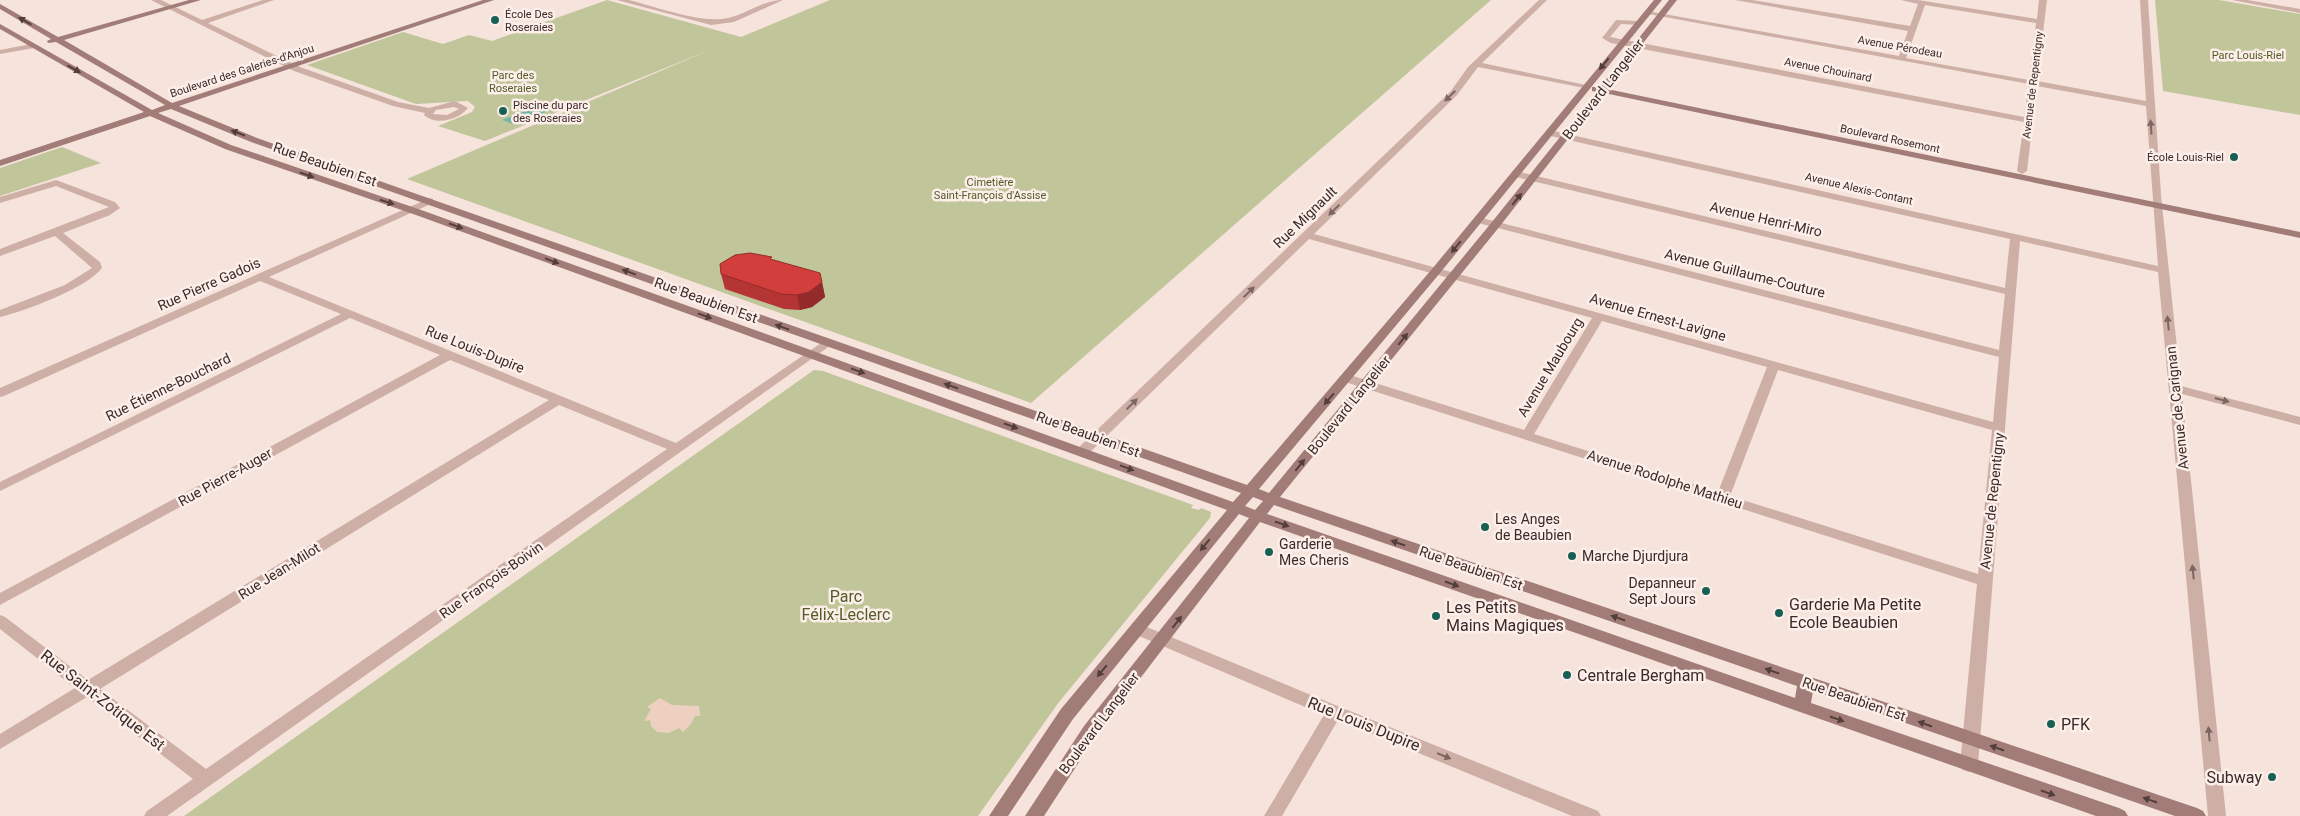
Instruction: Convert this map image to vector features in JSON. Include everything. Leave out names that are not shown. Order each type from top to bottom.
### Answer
[{"type":"street","points":[[155,0],[286,65],[396,104],[430,111]]},
{"type":"street","points":[[167,6],[178,0]]},
{"type":"street","points":[[0,52],[167,6],[198,0]]},
{"type":"street","points":[[201,23],[270,0]]},
{"type":"street","name":"Boulevard des Galeries-d'Anjou","points":[[286,65],[473,0]]},
{"type":"street","name":"Boulevard des Galeries-d'Anjou","points":[[0,163],[168,104],[490,0]]},
{"type":"street","points":[[621,0],[711,23],[731,20],[779,0]]},
{"type":"street","name":"Rue Mignault","points":[[1082,452],[1454,93],[1479,62],[1543,0]]},
{"type":"street","name":"Boulevard Langelier","points":[[998,816],[1067,714],[1250,491],[1436,271],[1658,0]]},
{"type":"street","name":"Boulevard Langelier","points":[[1034,816],[1085,738],[1258,516],[1534,178],[1673,0]]},
{"type":"street","points":[[1738,0],[1912,29]]},
{"type":"street","points":[[1905,0],[2041,22]]},
{"type":"street","name":"Avenue de Repentigny","points":[[2022,171],[2043,0]]},
{"type":"street","name":"Avenue de Carignan","points":[[2144,0],[2157,202],[2216,816]]},
{"type":"street","points":[[2236,0],[2300,11]]},
{"type":"street","points":[[1902,59],[1922,3]]},
{"type":"street","name":"Rue Beaubien Est","points":[[0,6],[168,104],[283,150],[1096,438],[2197,816]]},
{"type":"street","name":"Avenue Pérodeau","points":[[1646,13],[2150,104]]},
{"type":"street","name":"Boulevard Langelier","points":[[1622,43],[1611,41],[1606,37],[1619,22],[1638,23]]},
{"type":"street","name":"Rue Beaubien Est","points":[[0,26],[147,111],[189,132],[260,159],[506,244],[1258,516],[2079,804],[2118,816]]},
{"type":"street","name":"Avenue Chouinard","points":[[1622,43],[2029,120]]},
{"type":"street","name":"Boulevard Rosemont","points":[[1479,62],[2157,202],[2300,228]]},
{"type":"street","name":"Boulevard Rosemont","points":[[1604,88],[2022,171],[2300,235]]},
{"type":"street","name":"Boulevard des Galeries-d'Anjou","points":[[0,156],[147,111]]},
{"type":"street","name":"Avenue Alexis-Contant","points":[[1549,133],[2163,270]]},
{"type":"street","points":[[260,159],[283,150]]},
{"type":"street","name":"Avenue Henri-Miro","points":[[1516,174],[2009,292]]},
{"type":"street","points":[[0,200],[56,183],[63,184],[115,208],[0,253]]},
{"type":"street","name":"Rue Pierre Gadois","points":[[0,394],[430,201]]},
{"type":"street","name":"Avenue Guillaume-Couture","points":[[1478,220],[2005,356]]},
{"type":"street","points":[[0,314],[78,283],[95,272],[96,264],[56,232]]},
{"type":"street","points":[[506,244],[524,235]]},
{"type":"street","name":"Avenue Ernest-Lavigne","points":[[1308,235],[1999,428]]},
{"type":"street","name":"Avenue de Repentigny","points":[[1969,765],[2015,237]]},
{"type":"street","name":"Rue Louis-Dupire","points":[[260,277],[678,449]]},
{"type":"street","name":"Rue Étienne-Bouchard","points":[[0,487],[350,314]]},
{"type":"street","name":"Avenue Maubourg","points":[[1527,435],[1599,316]]},
{"type":"street","name":"Rue François-Boivin","points":[[153,816],[828,343]]},
{"type":"street","name":"Rue Pierre-Auger","points":[[0,600],[450,355]]},
{"type":"street","points":[[1722,497],[1774,365]]},
{"type":"street","name":"Avenue Rodolphe Mathieu","points":[[1346,378],[1984,581]]},
{"type":"street","points":[[2175,388],[2300,421]]},
{"type":"street","name":"Rue Jean-Milot","points":[[0,742],[558,400]]},
{"type":"street","points":[[1583,630],[1590,609]]},
{"type":"street","name":"Rue Saint-Zotique Est","points":[[0,621],[206,779]]},
{"type":"street","name":"Rue Louis Dupire","points":[[1137,629],[1334,712],[1592,816]]},
{"type":"street","points":[[1802,707],[1806,683]]},
{"type":"street","points":[[1273,816],[1334,712]]},
{"type":"street","name":"Rue Beaubien Est","points":[[2079,804],[2103,816]]},
{"type":"green space","name":"Cimetière Saint-François d'Assise","points":[[607,0],[741,37],[830,0],[1491,0],[1031,403],[407,179],[712,49],[485,141],[438,126],[472,112],[475,107],[468,101],[416,104],[307,65],[403,32],[443,44],[469,35],[492,41]]},
{"type":"green space","name":"Parc Louis-Riel","points":[[2155,0],[2219,0],[2300,14],[2300,115],[2163,91]]},
{"type":"green space","points":[[62,147],[101,163],[0,196],[0,168]]},
{"type":"green space","name":"Parc Félix-Leclerc","points":[[814,370],[823,371],[1193,505],[1191,508],[1199,510],[1201,508],[1211,512],[1210,518],[1059,702],[978,816],[184,816]]},
{"type":"shaded area","points":[[660,698],[672,705],[699,706],[700,716],[695,716],[691,724],[683,732],[679,728],[669,733],[657,732],[651,726],[650,720],[644,721],[651,709],[647,707]]},
{"type":"water","points":[[535,107],[548,111],[516,125],[502,120]]},
{"type":"building","points":[[750,253],[772,257],[770,259],[820,273],[822,282],[809,292],[797,295],[781,294],[721,274],[720,264],[735,255]]},
{"type":"place","name":"École Des Roseraies","points":[[495,20]]},
{"type":"place","name":"Piscine du parc des Roseraies","points":[[503,111]]},
{"type":"place","name":"École Louis-Riel","points":[[2234,157]]},
{"type":"place","name":"Les Anges de Beaubien","points":[[1485,527]]},
{"type":"place","name":"Garderie Mes Cheris","points":[[1269,552]]},
{"type":"place","name":"Marche Djurdjura","points":[[1572,556]]},
{"type":"place","name":"Depanneur Sept Jours","points":[[1706,591]]},
{"type":"place","name":"Garderie Ma Petite Ecole Beaubien","points":[[1779,613]]},
{"type":"place","name":"Les Petits Mains Magiques","points":[[1436,616]]},
{"type":"place","name":"Centrale Bergham","points":[[1567,675]]},
{"type":"place","name":"PFK","points":[[2051,724]]},
{"type":"place","name":"Subway","points":[[2272,777]]},
{"type":"park label","name":"Parc des Roseraies","points":[[513,81]]}]
